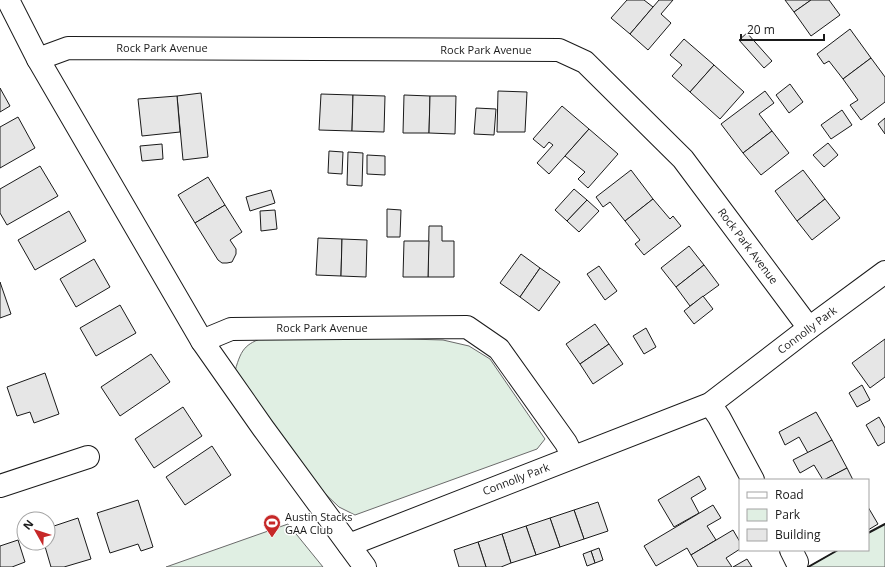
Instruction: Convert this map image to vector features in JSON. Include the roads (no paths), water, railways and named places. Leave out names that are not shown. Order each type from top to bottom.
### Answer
[{"type":"street","points":[[8,0],[38,59],[202,341],[365,567]]},
{"type":"street","name":"Rock Park Avenue","points":[[38,59],[68,48],[559,50],[586,62],[683,159],[809,328]]},
{"type":"street","name":"Connolly Park","points":[[349,545],[710,404],[885,272]]},
{"type":"street","name":"Rock Park Avenue","points":[[202,341],[231,329],[467,328],[499,349],[566,443],[573,457]]},
{"type":"street","points":[[710,404],[719,417],[752,479]]},
{"type":"street","points":[[0,486],[88,457]]},
{"type":"place","name":"Austin Stacks GAA Club","points":[[272,538]]}]
